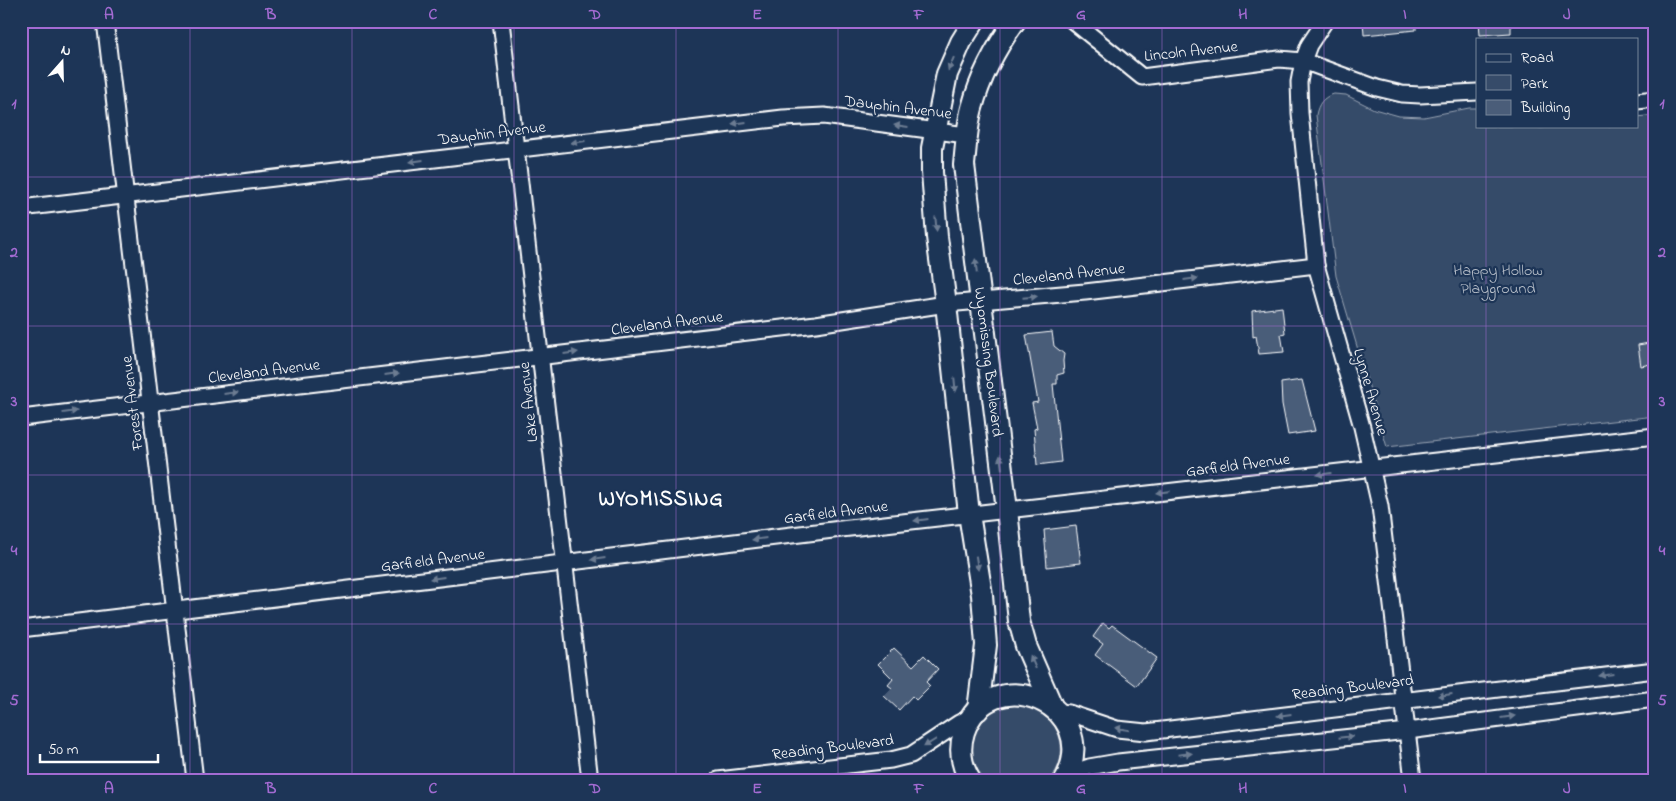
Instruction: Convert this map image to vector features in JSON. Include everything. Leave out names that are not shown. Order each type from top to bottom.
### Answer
[{"type":"main road","points":[[974,21],[961,42],[947,74],[932,148],[932,172],[937,237],[969,514],[982,596],[986,645],[975,714]]},
{"type":"main road","name":"Wyomissing Boulevard","points":[[1015,21],[992,59],[972,106],[966,135],[964,165],[1008,510],[1019,621],[1026,646],[1055,709],[1067,724],[1072,738],[1074,753],[1066,778]]},
{"type":"main road","points":[[970,780],[963,764],[961,750],[965,730],[975,714],[984,705],[998,697],[1014,694],[1038,698],[1055,709]]},
{"type":"street","name":"Forest Avenue","points":[[105,21],[195,780]]},
{"type":"street","name":"Lake Avenue","points":[[501,21],[566,562],[590,780]]},
{"type":"street","name":"Lincoln Avenue","points":[[1073,21],[1142,77],[1279,59],[1302,61],[1377,88],[1402,94],[1428,95],[1476,92]]},
{"type":"street","name":"Lynne Avenue","points":[[1325,21],[1309,45],[1302,61],[1299,82],[1300,113],[1316,265],[1373,468],[1380,506],[1413,780]]},
{"type":"street","points":[[1638,101],[1655,99]]},
{"type":"street","name":"Dauphin Avenue","points":[[21,208],[790,118],[824,116],[966,135]]},
{"type":"street","name":"Cleveland Avenue","points":[[21,418],[806,325],[946,304],[1085,292],[1316,265]]},
{"type":"street","name":"Garfield Avenue","points":[[21,628],[175,611],[969,514],[1655,436]]},
{"type":"street","name":"Reading Boulevard","points":[[1055,709],[1117,729],[1146,732],[1655,670]]},
{"type":"street","points":[[1066,778],[1089,767],[1118,762],[1408,730],[1655,699]]},
{"type":"street","name":"Reading Boulevard","points":[[718,780],[891,760],[911,755],[975,714]]},
{"type":"green space","name":"Happy Hollow Playground","points":[[1334,94],[1346,95],[1374,109],[1399,116],[1424,117],[1476,108],[1476,128],[1638,128],[1638,117],[1655,115],[1655,416],[1387,447],[1336,276],[1316,115],[1318,107],[1327,97]]},
{"type":"green space","points":[[1019,705],[1034,708],[1044,714],[1057,730],[1061,751],[1056,771],[1049,780],[984,780],[974,762],[972,752],[975,732],[987,715],[996,709]]},
{"type":"building","points":[[1363,21],[1416,21],[1416,30],[1364,35]]},
{"type":"building","points":[[1479,21],[1511,21],[1511,33],[1480,35]]},
{"type":"building","points":[[1282,307],[1285,333],[1281,334],[1284,352],[1259,354],[1256,336],[1253,337],[1252,311]]},
{"type":"building","points":[[1052,332],[1054,346],[1064,354],[1064,373],[1057,375],[1057,384],[1053,384],[1061,462],[1037,465],[1034,429],[1037,428],[1032,403],[1038,402],[1026,335]]},
{"type":"building","points":[[1655,342],[1655,363],[1641,366],[1638,345]]},
{"type":"building","points":[[1302,380],[1315,431],[1288,435],[1282,404],[1281,383]]},
{"type":"building","points":[[1076,526],[1081,563],[1047,567],[1044,530]]},
{"type":"building","points":[[1103,623],[1109,628],[1112,625],[1157,658],[1137,686],[1095,655],[1103,644],[1093,637]]},
{"type":"building","points":[[894,648],[913,666],[924,655],[938,669],[926,682],[930,686],[916,700],[912,696],[899,710],[884,696],[892,688],[888,685],[893,679],[878,664]]},
{"type":"district","name":"WYOMISSING","points":[[661,500]]}]
